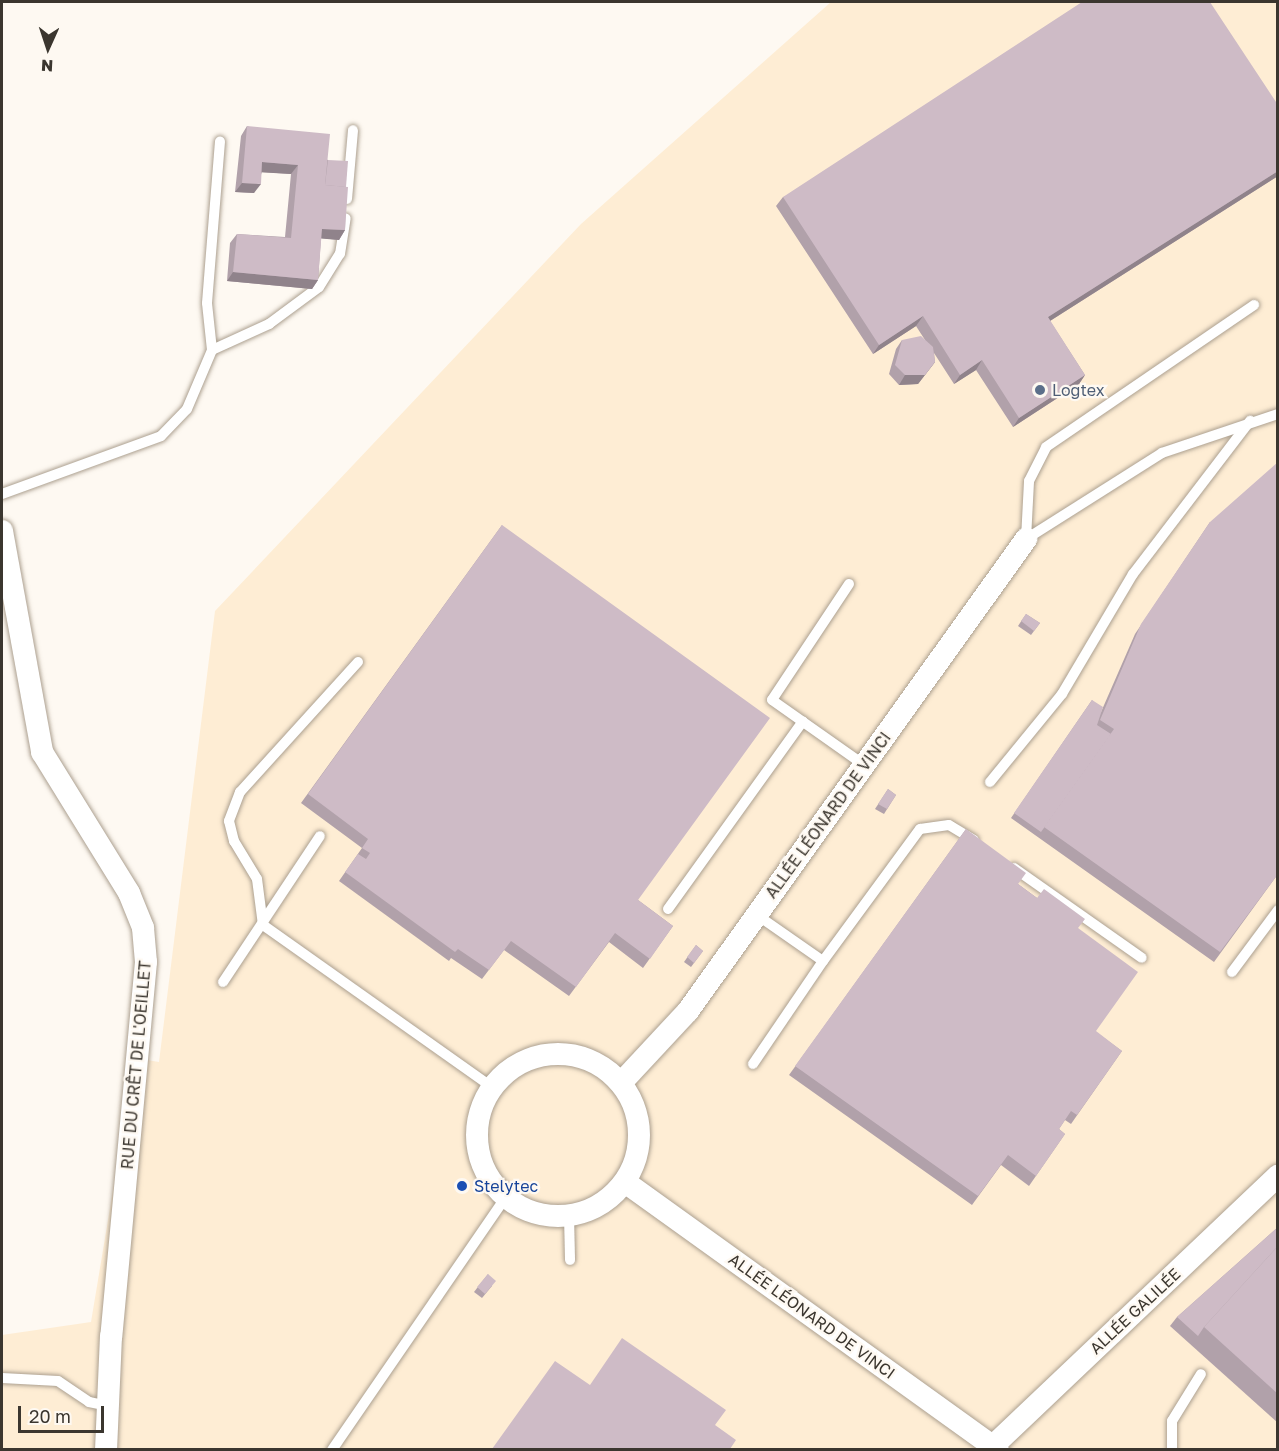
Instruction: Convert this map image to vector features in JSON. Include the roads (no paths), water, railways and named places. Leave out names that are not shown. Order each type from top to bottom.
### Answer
[{"type":"street","name":"RUE DU CRÊT DE L'OEILLET","points":[[2,531],[42,752],[123,883],[143,928],[146,974],[106,1449]]},
{"type":"street","name":"ALLÉE LÉONARD DE VINCI","points":[[621,1083],[688,1011],[1026,539]]},
{"type":"street","points":[[548,1054],[575,1056],[600,1066],[621,1083],[639,1132],[636,1158],[625,1182],[606,1202],[569,1215],[528,1212],[505,1198],[487,1178],[477,1152],[476,1125],[492,1088],[522,1062],[548,1054]]},
{"type":"street","name":"ALLÉE GALILÉE","points":[[993,1448],[1278,1176]]},
{"type":"street","name":"ALLÉE LÉONARD DE VINCI","points":[[625,1182],[993,1448]]},
{"type":"lane","points":[[212,350],[303,302],[331,273],[344,238],[353,130]]},
{"type":"lane","points":[[2,494],[176,427],[212,350],[207,303],[220,142]]},
{"type":"lane","points":[[1026,539],[1029,481],[1046,447],[1254,305]]},
{"type":"lane","points":[[1026,539],[1162,453],[1250,421],[1278,414]]},
{"type":"lane","points":[[990,782],[1062,694],[1133,574],[1250,421]]},
{"type":"lane","points":[[849,584],[772,700],[864,765]]},
{"type":"lane","points":[[358,662],[240,792],[233,807],[234,841],[257,879],[263,925],[492,1088]]},
{"type":"lane","points":[[668,909],[803,722]]},
{"type":"lane","points":[[753,1064],[823,961],[920,829],[949,825],[981,845]]},
{"type":"lane","points":[[223,982],[320,836]]},
{"type":"lane","points":[[1000,858],[1142,958]]},
{"type":"lane","points":[[1232,972],[1278,910]]},
{"type":"lane","points":[[757,915],[823,961]]},
{"type":"lane","points":[[332,1449],[505,1198]]},
{"type":"lane","points":[[569,1215],[570,1260]]},
{"type":"lane","points":[[1172,1449],[1172,1421],[1201,1374]]},
{"type":"lane","points":[[2,1378],[57,1381],[89,1402],[108,1406]]},
{"type":"place","name":"Logtex","points":[[1040,390]]},
{"type":"place","name":"Stelytec","points":[[462,1186]]}]
